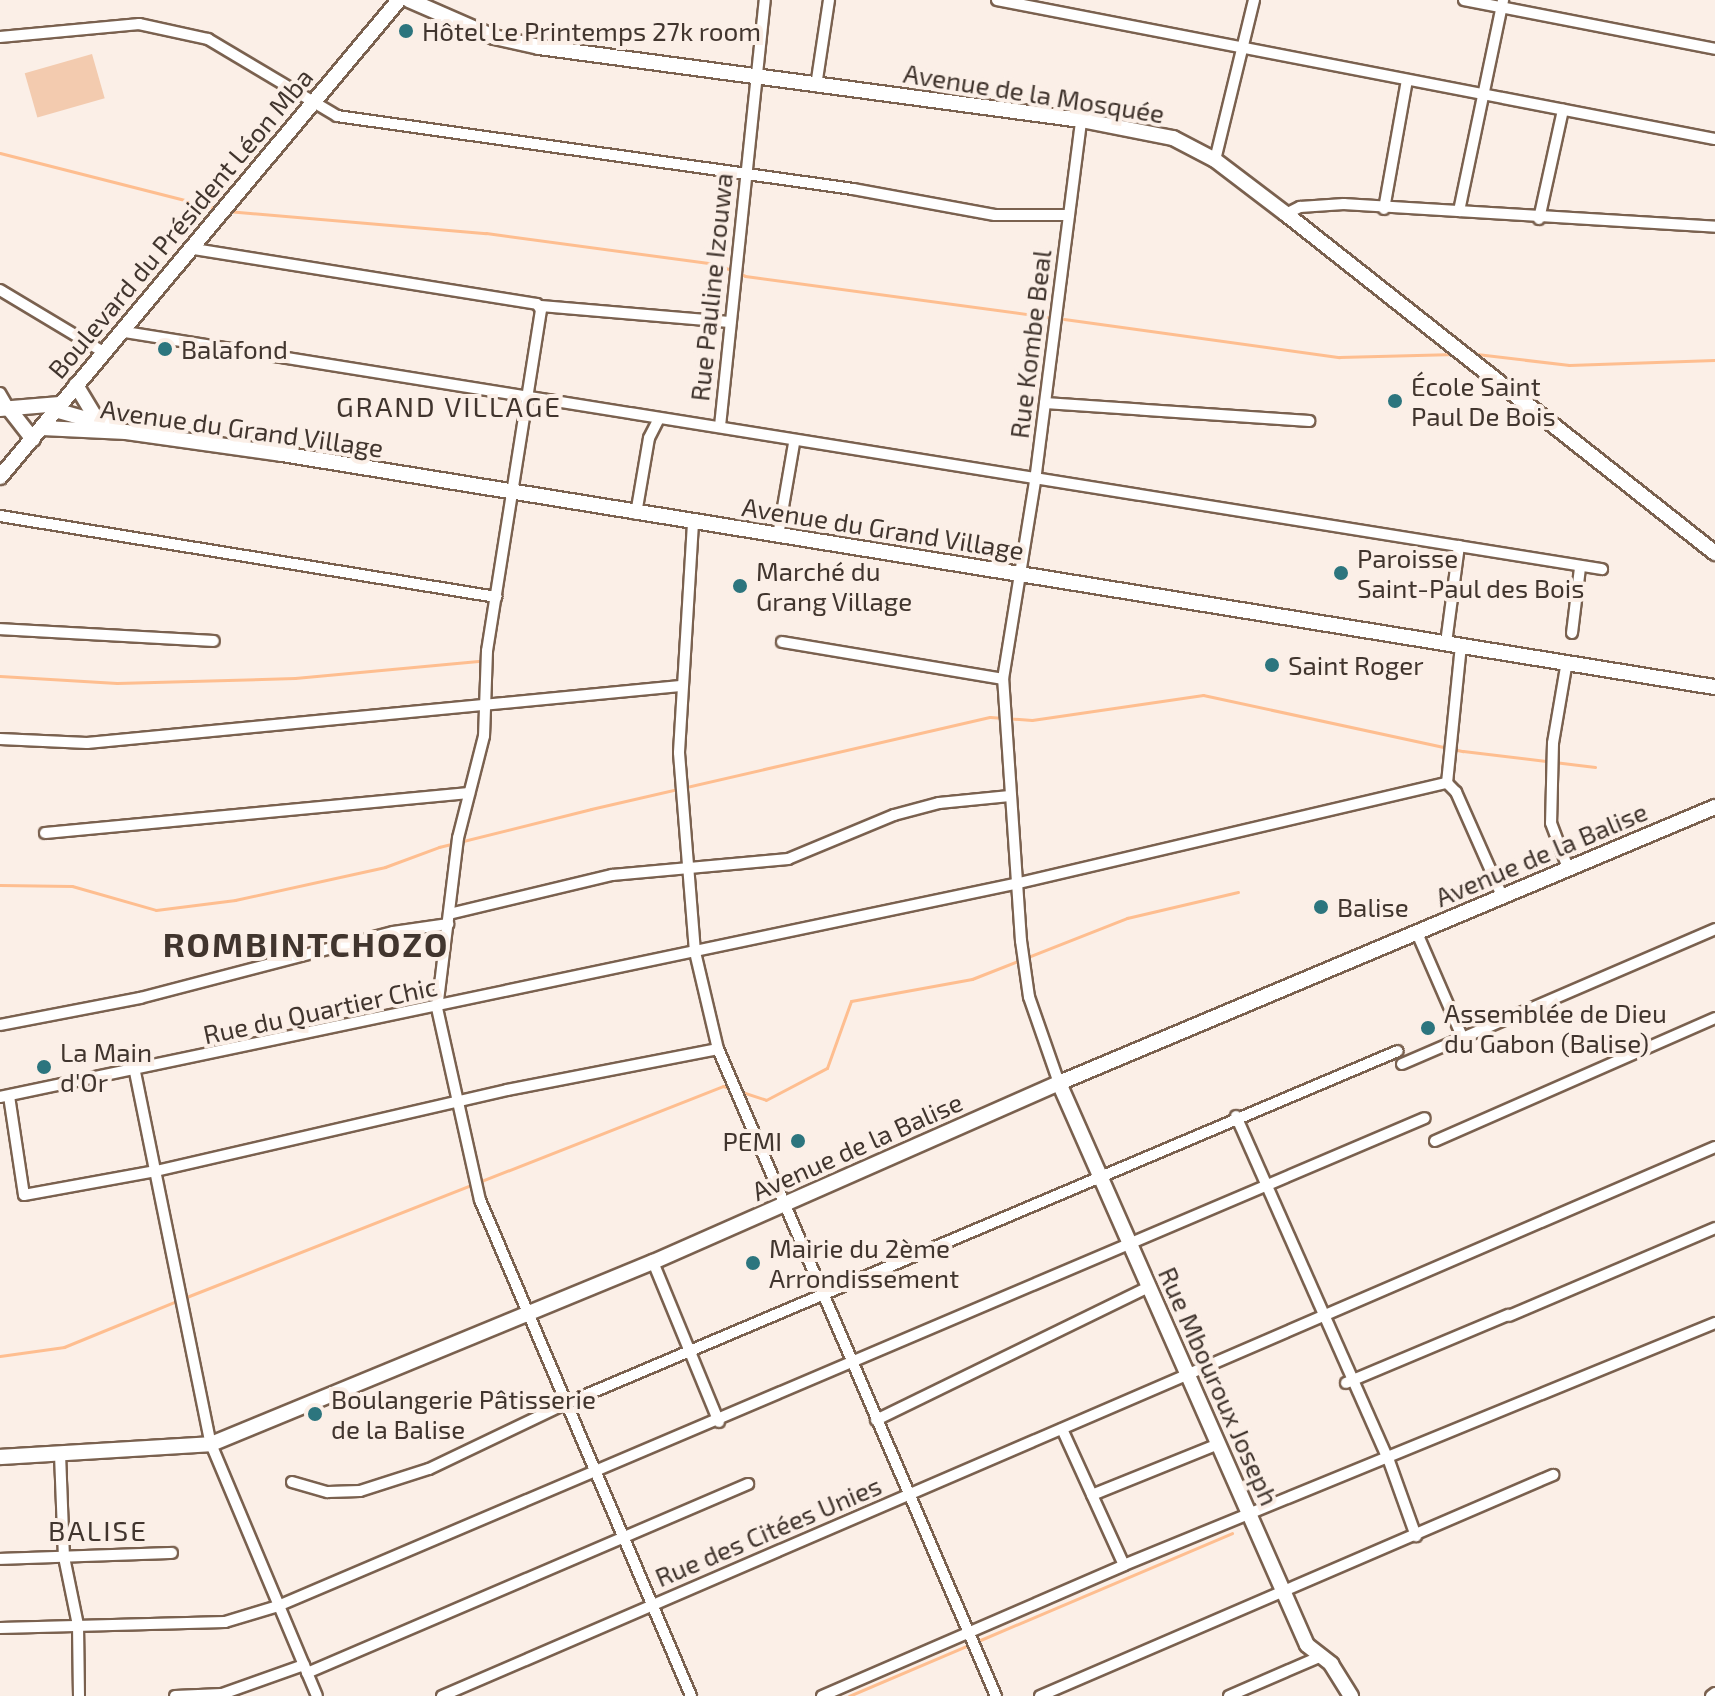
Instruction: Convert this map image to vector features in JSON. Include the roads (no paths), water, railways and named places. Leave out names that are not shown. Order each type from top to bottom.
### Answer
[{"type":"street","name":"Boulevard du Président Léon Mba","points":[[0,477],[76,385],[125,332],[399,0]]},
{"type":"street","name":"Avenue de la Mosquée","points":[[409,0],[494,37],[539,47],[1147,130],[1215,160],[1454,344],[1715,553]]},
{"type":"street","name":"Rue Pauline Izouwa","points":[[765,0],[744,172],[720,426],[794,443],[1459,546],[1580,568],[1602,569]]},
{"type":"street","points":[[816,86],[829,0]]},
{"type":"street","points":[[997,0],[1715,139]]},
{"type":"street","points":[[1215,160],[1254,0]]},
{"type":"street","points":[[1464,0],[1502,4],[1715,49]]},
{"type":"street","points":[[1459,211],[1502,4]]},
{"type":"street","points":[[0,37],[139,24],[185,33],[229,50],[311,103],[337,116],[744,172],[995,215],[1069,215]]},
{"type":"street","points":[[1384,209],[1407,80]]},
{"type":"street","points":[[1539,219],[1563,110]]},
{"type":"street","name":"Rue Kombe Beal","points":[[1059,1083],[1029,997],[1003,726],[1003,679],[1035,481],[1081,120]]},
{"type":"street","points":[[1286,214],[1314,205],[1715,227]]},
{"type":"street","points":[[194,249],[540,306],[730,322]]},
{"type":"street","points":[[0,290],[105,353]]},
{"type":"street","points":[[540,306],[532,396],[487,651],[486,708],[458,838],[437,1008],[480,1200],[691,1696]]},
{"type":"street","points":[[125,332],[532,396],[658,420],[720,426]]},
{"type":"street","points":[[76,385],[97,420]]},
{"type":"street","points":[[0,393],[5,410],[37,434]]},
{"type":"street","points":[[1045,403],[1309,421]]},
{"type":"street","points":[[5,410],[58,407],[126,432]]},
{"type":"street","points":[[636,514],[649,438],[658,420]]},
{"type":"street","name":"Avenue du Grand Village","points":[[37,434],[126,432],[1715,687]]},
{"type":"street","points":[[778,536],[794,443]]},
{"type":"street","points":[[0,516],[496,597]]},
{"type":"street","points":[[693,523],[680,686],[683,795],[695,952]]},
{"type":"street","points":[[1446,643],[1459,546]]},
{"type":"street","points":[[1572,633],[1580,568]]},
{"type":"street","points":[[0,629],[214,641]]},
{"type":"street","points":[[782,642],[1003,679]]},
{"type":"street","points":[[1461,645],[1447,783],[1456,792],[1502,896]]},
{"type":"street","points":[[1567,661],[1553,743],[1551,823],[1568,868]]},
{"type":"street","points":[[0,739],[87,743],[486,708],[680,686]]},
{"type":"street","name":"Rue du Quartier Chic","points":[[4,1097],[135,1072],[1019,883],[1447,783]]},
{"type":"street","points":[[45,833],[469,793]]},
{"type":"street","points":[[0,1025],[140,998],[449,919],[572,882],[788,859],[894,815],[939,803],[1010,796]]},
{"type":"street","name":"Avenue de la Balise","points":[[0,1457],[211,1444],[653,1262],[1059,1083],[1715,807]]},
{"type":"street","points":[[1402,1064],[1715,929]]},
{"type":"street","points":[[1417,933],[1463,1039]]},
{"type":"street","name":"Rue des Citées Unies","points":[[442,1696],[909,1495],[718,1049],[695,952]]},
{"type":"street","points":[[1435,1141],[1715,1018]]},
{"type":"street","points":[[4,1097],[24,1195],[156,1171],[457,1105],[507,1090],[718,1049]]},
{"type":"street","points":[[292,1482],[328,1492],[360,1491],[429,1469],[567,1403],[691,1354],[1236,1116],[1398,1051]]},
{"type":"street","points":[[135,1072],[181,1310],[211,1444],[317,1696]]},
{"type":"street","name":"Rue Mbouroux Joseph","points":[[1059,1083],[1307,1645],[1331,1664],[1351,1696]]},
{"type":"street","points":[[1236,1116],[1348,1382],[1389,1461],[1416,1536]]},
{"type":"street","points":[[0,1628],[225,1622],[278,1606],[852,1365],[1263,1182],[1425,1118]]},
{"type":"street","points":[[996,1696],[909,1495],[1188,1374],[1324,1319],[1715,1147]]},
{"type":"street","points":[[1348,1382],[1715,1228]]},
{"type":"street","points":[[653,1262],[719,1422]]},
{"type":"street","points":[[876,1420],[1149,1287]]},
{"type":"street","points":[[822,1696],[968,1636],[1124,1565],[1714,1328]]},
{"type":"street","points":[[1062,1429],[1124,1565]]},
{"type":"street","points":[[1092,1495],[1218,1444]]},
{"type":"street","points":[[60,1454],[64,1557],[78,1625],[79,1696]]},
{"type":"street","points":[[1040,1696],[1553,1475]]},
{"type":"street","points":[[175,1696],[222,1694],[305,1669],[625,1538],[748,1484]]},
{"type":"street","points":[[0,1559],[172,1553]]},
{"type":"street","points":[[1229,1696],[1319,1657]]},
{"type":"waterway","points":[[0,153],[220,209]]},
{"type":"waterway","points":[[227,211],[486,233],[716,264],[745,276],[1047,317]]},
{"type":"waterway","points":[[1064,319],[1339,357],[1456,354]]},
{"type":"waterway","points":[[1468,353],[1569,365],[1715,360]]},
{"type":"waterway","points":[[0,676],[117,683],[295,678],[478,661]]},
{"type":"waterway","points":[[0,885],[72,886],[156,910],[235,900],[385,867],[439,847],[591,809],[990,717],[1032,720],[1203,695],[1463,751],[1595,767]]},
{"type":"waterway","points":[[739,1091],[766,1100],[827,1068],[851,1001],[972,979],[1127,918],[1238,892]]},
{"type":"waterway","points":[[184,1298],[723,1086],[732,1089]]},
{"type":"waterway","points":[[0,1356],[64,1347],[177,1301]]},
{"type":"waterway","points":[[978,1641],[1232,1533]]},
{"type":"waterway","points":[[849,1696],[971,1644]]},
{"type":"place","name":"Hôtel Le Printemps 27k room","points":[[406,31]]},
{"type":"place","name":"Balafond","points":[[165,349]]},
{"type":"place","name":"École Saint Paul De Bois","points":[[1395,401]]},
{"type":"place","name":"Paroisse Saint-Paul des Bois","points":[[1341,573]]},
{"type":"place","name":"Marché du Grang Village","points":[[740,586]]},
{"type":"place","name":"Saint Roger","points":[[1272,665]]},
{"type":"place","name":"Balise","points":[[1321,907]]},
{"type":"place","name":"Assemblée de Dieu du Gabon (Balise)","points":[[1428,1028]]},
{"type":"place","name":"La Main d'Or","points":[[44,1067]]},
{"type":"place","name":"PEMI","points":[[798,1141]]},
{"type":"place","name":"Mairie du 2ème Arrondissement","points":[[753,1263]]},
{"type":"place","name":"Boulangerie Pâtisserie de la Balise","points":[[315,1414]]},
{"type":"district","name":"GRAND VILLAGE","points":[[449,406]]},
{"type":"district","name":"ROMBINTCHOZO","points":[[306,944]]},
{"type":"district","name":"BALISE","points":[[98,1530]]}]
